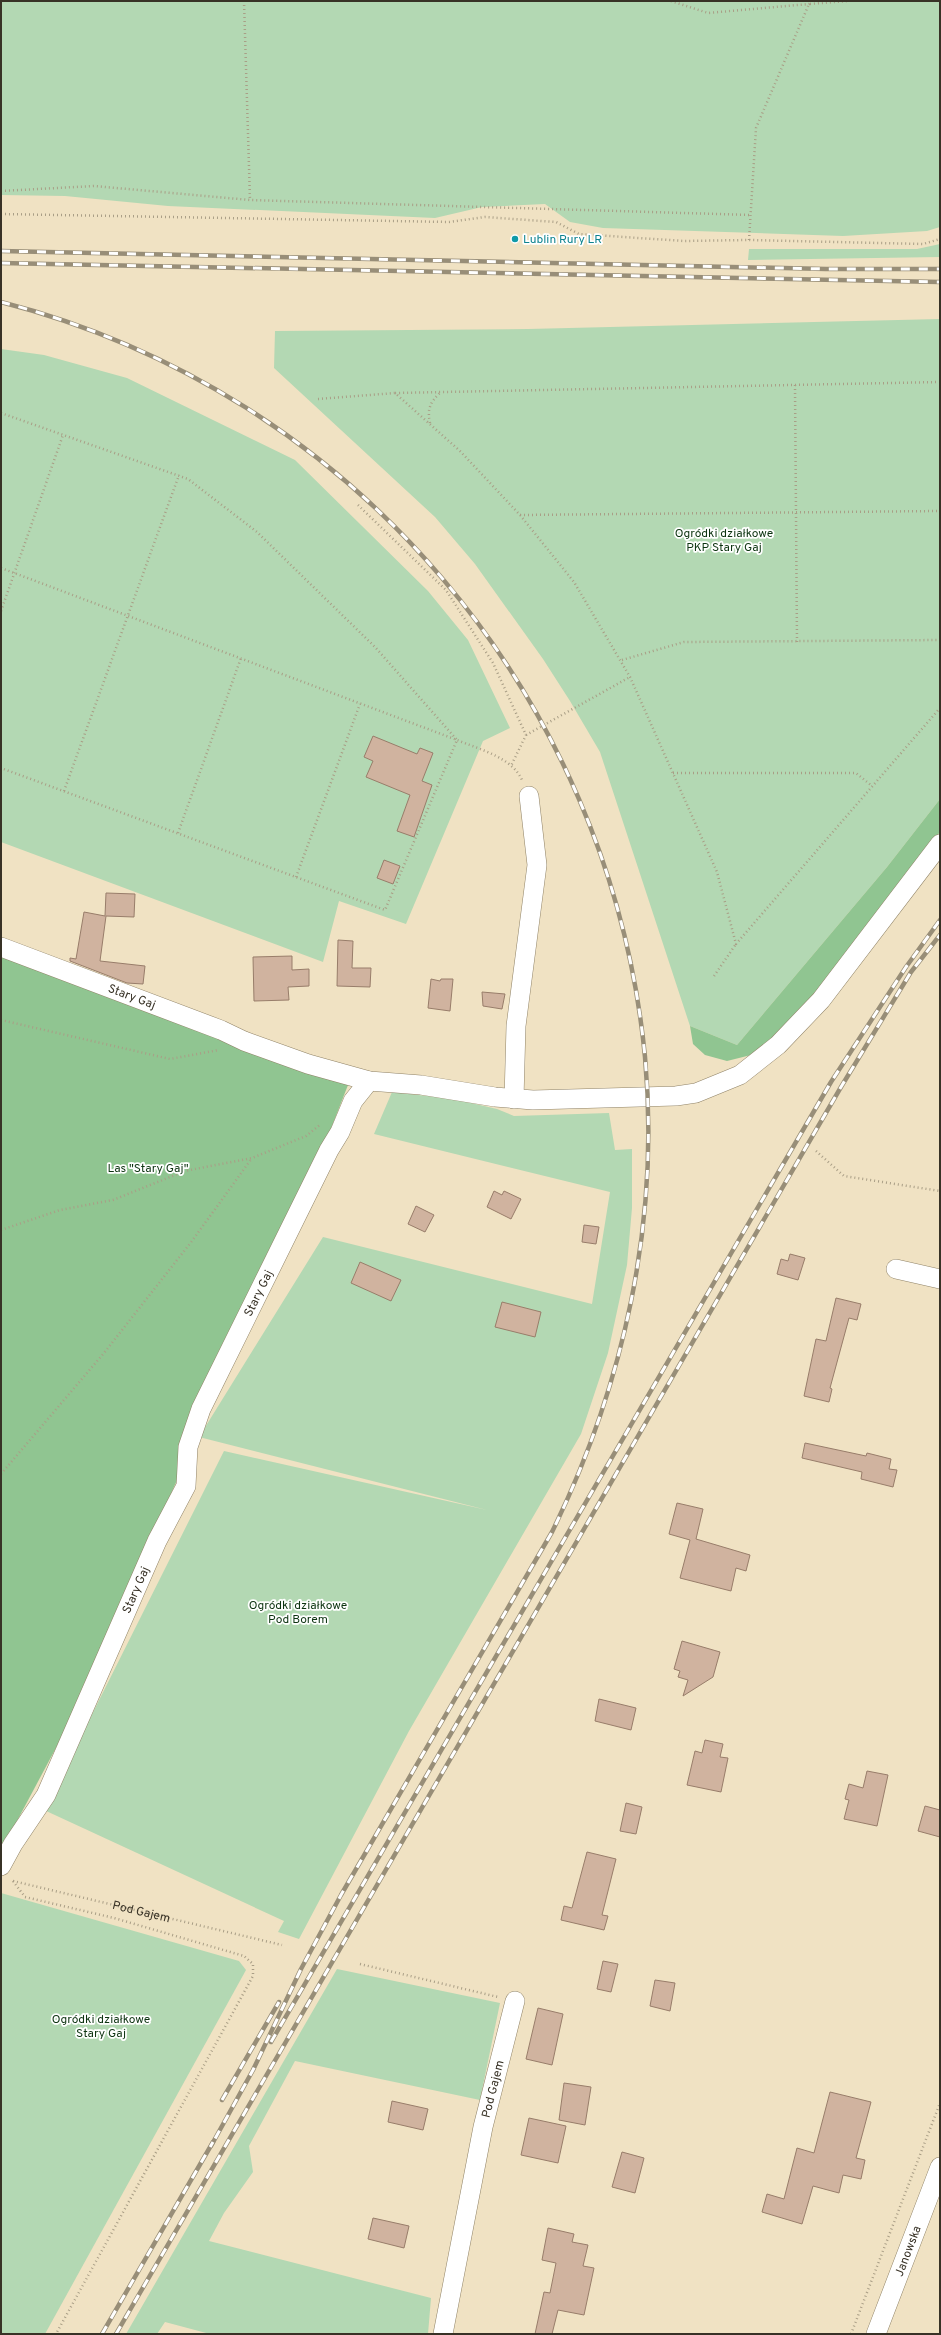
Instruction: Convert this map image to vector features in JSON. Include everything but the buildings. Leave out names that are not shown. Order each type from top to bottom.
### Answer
[{"type":"street","points":[[514,1100],[516,1026],[537,865],[529,796]]},
{"type":"street","points":[[369,1081],[421,1085],[514,1100],[676,1096],[696,1092],[740,1075],[778,1045],[821,1000],[940,844]]},
{"type":"street","name":"Stary Gaj","points":[[1,947],[222,1030],[244,1041],[320,1068],[369,1081],[353,1101],[340,1132],[329,1150],[201,1409],[188,1447],[186,1486],[157,1542],[46,1795],[13,1844],[5,1873]]},
{"type":"street","points":[[896,1268],[940,1279]]},
{"type":"street","name":"Pod Gajem","points":[[443,2334],[483,2128],[515,2000]]},
{"type":"street","name":"Janowska","points":[[876,2334],[940,2167]]},
{"type":"path","points":[[244,1],[250,200]]},
{"type":"path","points":[[671,1],[708,13],[810,2],[848,1]]},
{"type":"path","points":[[749,240],[756,128],[810,2]]},
{"type":"path","points":[[1,190],[94,186],[250,200],[751,215]]},
{"type":"path","points":[[1,214],[449,222],[485,217],[556,222],[579,234],[684,242],[749,240],[923,244],[940,239]]},
{"type":"path","points":[[318,398],[395,393],[940,382]]},
{"type":"path","points":[[794,385],[796,642]]},
{"type":"path","points":[[430,424],[428,413],[430,402],[441,392]]},
{"type":"path","points":[[395,393],[460,451],[520,515],[574,582],[622,660],[673,773],[717,872],[736,944]]},
{"type":"path","points":[[1,413],[188,479],[257,532],[375,647],[457,740]]},
{"type":"path","points":[[1,611],[63,435]]},
{"type":"path","points":[[64,791],[129,616],[178,475]]},
{"type":"path","points":[[358,505],[446,590],[492,663],[526,735]]},
{"type":"path","points":[[520,515],[940,511]]},
{"type":"path","points":[[1,568],[457,740],[496,757],[518,770],[529,796]]},
{"type":"path","points":[[622,660],[684,642],[940,640]]},
{"type":"path","points":[[178,833],[241,658]]},
{"type":"path","points":[[511,766],[526,735],[630,677]]},
{"type":"path","points":[[296,877],[360,704]]},
{"type":"path","points":[[714,976],[736,944],[940,708]]},
{"type":"path","points":[[1,768],[385,910],[457,740]]},
{"type":"path","points":[[673,773],[856,773],[872,786]]},
{"type":"path","points":[[1,1020],[170,1059],[220,1050],[244,1041]]},
{"type":"path","points":[[1,1230],[60,1210],[113,1200],[185,1171],[252,1158],[306,1136],[324,1122]]},
{"type":"path","points":[[816,1151],[844,1176],[940,1191]]},
{"type":"path","points":[[1,1474],[119,1334],[192,1241],[252,1158]]},
{"type":"path","name":"Pod Gajem","points":[[5,1873],[14,1881],[282,1945]]},
{"type":"path","points":[[14,1881],[25,1897],[114,1918],[244,1956],[252,1964],[253,1976],[56,2334]]},
{"type":"path","points":[[360,1964],[515,2000]]},
{"type":"path","points":[[851,2334],[940,2103]]},
{"type":"green space","points":[[1,1],[940,1],[940,227],[927,231],[843,236],[603,228],[570,222],[545,204],[482,207],[435,218],[168,206],[65,196],[1,195]]},
{"type":"green space","points":[[940,244],[940,257],[748,260],[749,249],[917,249]]},
{"type":"green space","name":"Ogródki działkowe PKP Stary Gaj","points":[[940,319],[940,799],[887,867],[737,1045],[690,1026],[600,752],[543,659],[475,564],[435,517],[274,368],[275,331],[528,329]]},
{"type":"green space","points":[[1,349],[44,355],[127,378],[295,460],[428,591],[468,640],[510,728],[483,741],[406,924],[339,901],[323,962],[1,842]]},
{"type":"green space","points":[[940,799],[940,832],[812,999],[772,1041],[755,1054],[727,1061],[705,1055],[693,1044],[690,1026],[737,1045],[887,867]]},
{"type":"green space","name":"Las \"Stary Gaj\"","points":[[1,943],[348,1085],[325,1144],[74,1714],[1,1851]]},
{"type":"green space","name":"Ogródki działkowe Pod Borem","points":[[392,1092],[454,1099],[497,1109],[514,1116],[609,1113],[615,1150],[632,1149],[632,1208],[627,1265],[608,1353],[581,1434],[409,1731],[299,1939],[278,1932],[284,1921],[44,1810],[224,1451],[487,1510],[199,1437],[323,1237],[592,1304],[610,1192],[374,1134]]},
{"type":"green space","name":"Ogródki działkowe Stary Gaj","points":[[1,1893],[239,1961],[246,1970],[45,2334],[1,2334]]},
{"type":"green space","points":[[337,1969],[500,2003],[480,2100],[295,2061],[249,2146],[253,2172],[224,2213],[209,2241],[431,2298],[428,2334],[210,2334],[165,2322],[157,2334],[126,2334]]},
{"type":"railway","points":[[1,251],[826,269],[940,269]]},
{"type":"railway","points":[[1,263],[940,282]]},
{"type":"railway","points":[[1,302],[128,345],[245,407],[350,485],[442,578],[519,683],[579,799],[622,925],[645,1057],[648,1118],[647,1180],[641,1241],[631,1301],[617,1360],[599,1419],[577,1476],[552,1532],[341,1895],[301,1969],[253,2070],[211,2146]]},
{"type":"railway","points":[[271,2042],[831,1082],[906,967],[940,920]]},
{"type":"railway","points":[[116,2334],[841,1087],[911,972],[940,935]]},
{"type":"railway","points":[[222,2100],[279,2002]]},
{"type":"railway","points":[[102,2334],[213,2142]]},
{"type":"place","name":"Lublin Rury LR","points":[[515,239]]}]
